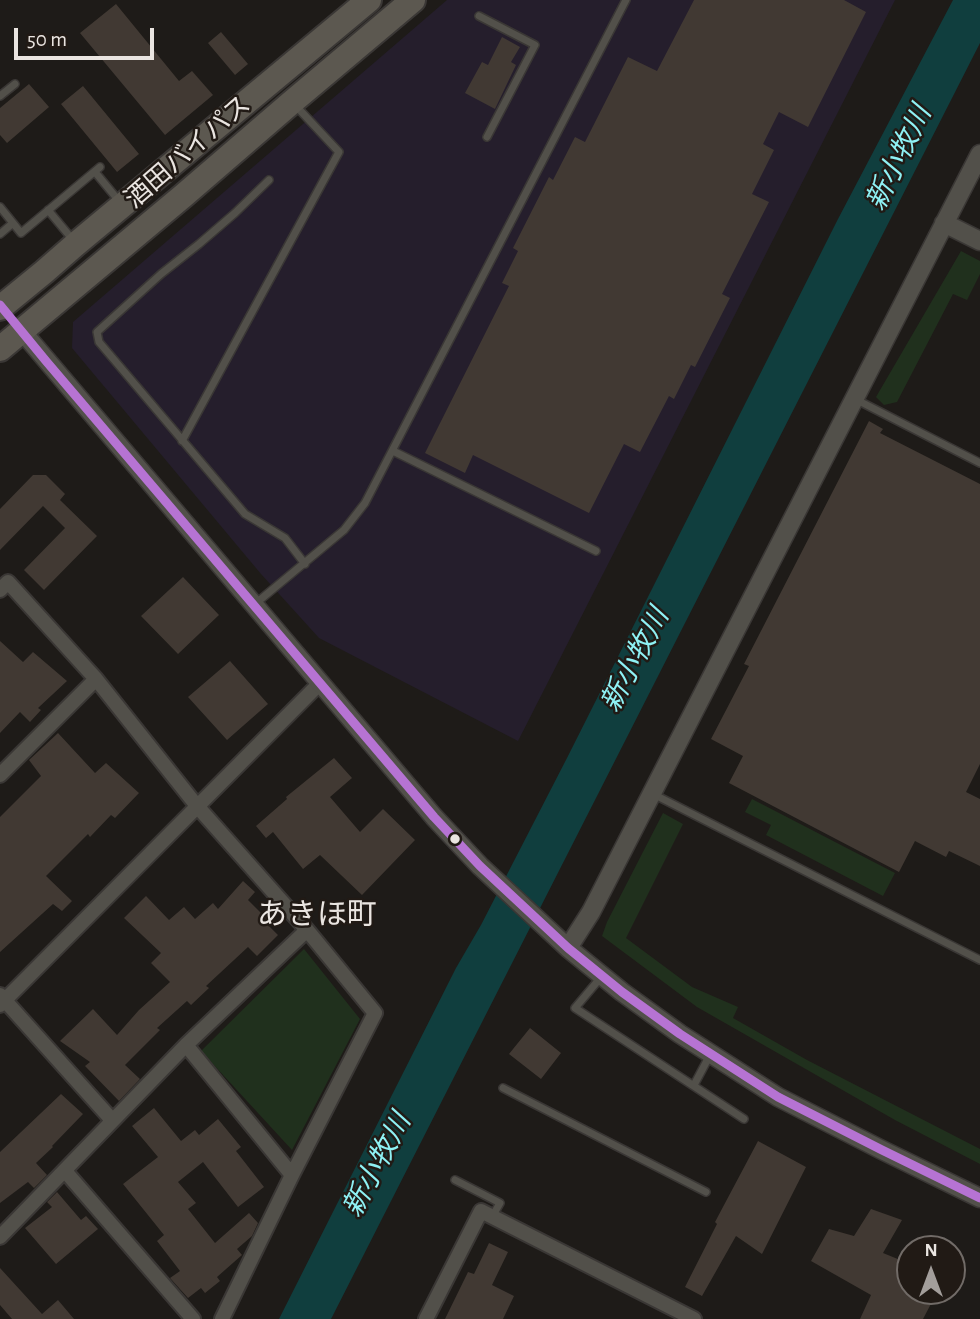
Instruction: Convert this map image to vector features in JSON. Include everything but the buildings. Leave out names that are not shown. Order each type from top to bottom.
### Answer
[{"type":"highway","name":"酒田バイパス","points":[[0,308],[369,0]]},
{"type":"highway","name":"酒田バイパス","points":[[0,349],[413,0]]},
{"type":"street","points":[[568,948],[591,912],[980,154]]},
{"type":"street","points":[[944,223],[980,241]]},
{"type":"street","points":[[21,330],[434,817],[480,866],[568,948],[671,1027],[778,1097],[980,1199]]},
{"type":"street","points":[[0,590],[8,582],[96,679],[197,806],[307,930],[375,1013],[222,1319]]},
{"type":"street","points":[[0,775],[96,679]]},
{"type":"street","points":[[112,1120],[2,1000],[320,683]]},
{"type":"street","points":[[0,1237],[186,1045],[307,930]]},
{"type":"street","points":[[186,1045],[292,1175]]},
{"type":"street","points":[[65,1171],[193,1319]]},
{"type":"street","points":[[426,1319],[481,1211],[694,1319]]},
{"type":"lane","points":[[255,605],[344,530],[365,503],[626,0]]},
{"type":"lane","points":[[479,16],[535,44],[487,137]]},
{"type":"lane","points":[[0,96],[15,84]]},
{"type":"lane","points":[[182,441],[339,152],[292,102]]},
{"type":"lane","points":[[0,207],[21,233],[97,170],[122,206]]},
{"type":"lane","points":[[269,180],[235,213],[161,274],[97,332],[99,342],[245,514],[285,538],[305,564]]},
{"type":"lane","points":[[48,210],[76,244]]},
{"type":"lane","points":[[0,234],[13,223]]},
{"type":"lane","points":[[855,398],[980,463]]},
{"type":"lane","points":[[393,450],[596,551]]},
{"type":"lane","points":[[652,794],[980,960]]},
{"type":"lane","points":[[602,976],[575,1008],[744,1119]]},
{"type":"lane","points":[[694,1085],[710,1054]]},
{"type":"lane","points":[[503,1088],[706,1192]]},
{"type":"lane","points":[[455,1180],[500,1203],[492,1217]]},
{"type":"shaded area","points":[[447,0],[895,0],[518,741],[319,638],[261,574],[72,348],[73,322]]},
{"type":"green space","points":[[961,251],[980,261],[980,274],[967,300],[953,294],[897,402],[884,405],[876,397]]},
{"type":"green space","points":[[752,799],[895,873],[883,896],[766,835],[771,825],[745,812]]},
{"type":"green space","points":[[663,813],[683,824],[626,938],[692,987],[738,1007],[733,1018],[807,1060],[980,1149],[980,1164],[895,1120],[697,1007],[602,936]]},
{"type":"green space","points":[[304,949],[360,1019],[292,1150],[201,1051]]},
{"type":"water","name":"新小牧川","points":[[953,0],[980,0],[980,43],[331,1319],[279,1319],[456,968],[567,758],[838,219]]},
{"type":"transit line","points":[[0,305],[434,817],[480,866],[568,948],[680,1034],[778,1097],[980,1198]]},
{"type":"district","name":"あきほ町","points":[[317,915]]}]
